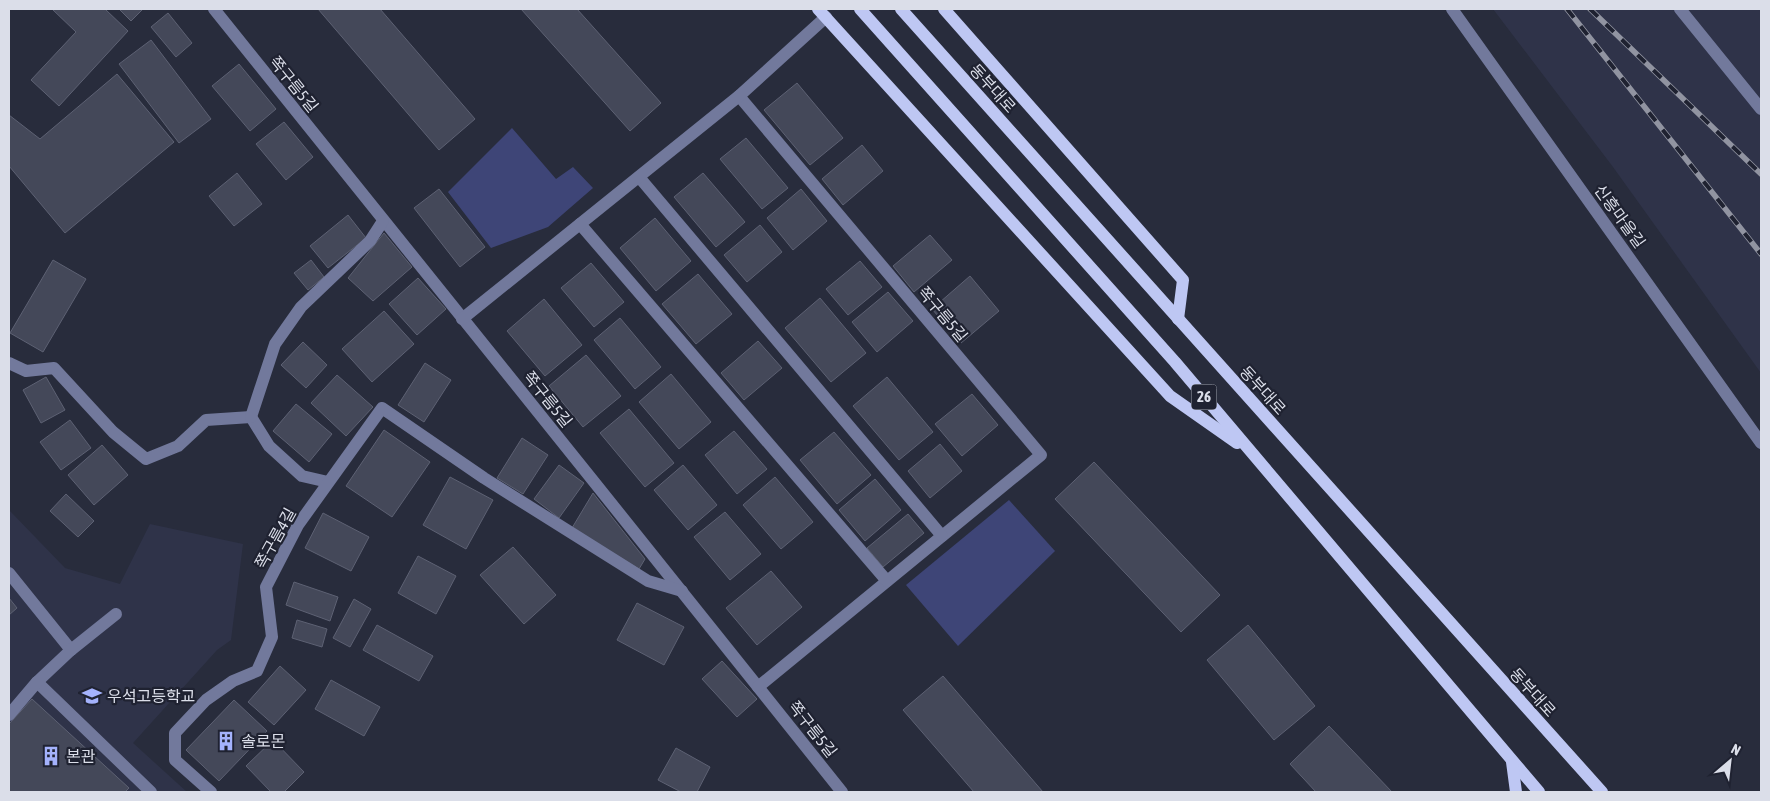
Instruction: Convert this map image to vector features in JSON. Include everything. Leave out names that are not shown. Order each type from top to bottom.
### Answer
[{"type":"main road","name":"26","points":[[860,9],[1175,362],[1538,792]]},
{"type":"main road","name":"동부대로","points":[[901,9],[1602,792]]},
{"type":"main road","points":[[944,9],[1183,280],[1178,319]]},
{"type":"main road","points":[[822,13],[1170,396],[1252,454]]},
{"type":"main road","points":[[1512,762],[1516,792]]},
{"type":"street","name":"쪽구름5길","points":[[214,9],[842,792]]},
{"type":"street","name":"신흥마을길","points":[[1452,9],[1761,443]]},
{"type":"street","points":[[1680,9],[1761,109]]},
{"type":"street","points":[[462,319],[739,96],[822,13]]},
{"type":"street","name":"쪽구름5길","points":[[739,96],[1041,455],[758,687]]},
{"type":"street","points":[[639,177],[942,536]]},
{"type":"street","points":[[250,417],[275,344],[301,307],[370,241],[383,221]]},
{"type":"street","points":[[580,224],[887,581]]},
{"type":"street","points":[[9,363],[26,371],[54,368],[113,432],[146,459],[178,446],[206,420],[250,417]]},
{"type":"street","name":"쪽구름4길","points":[[211,792],[176,760],[175,733],[206,700],[233,681],[257,670],[272,637],[266,587],[298,524],[382,408],[484,478],[648,581],[682,591]]},
{"type":"street","points":[[250,417],[269,446],[302,476],[328,482]]},
{"type":"street","points":[[9,573],[71,650]]},
{"type":"street","points":[[9,715],[38,682],[71,650],[116,614]]},
{"type":"street","points":[[38,682],[151,792]]},
{"type":"shaded area","points":[[1493,9],[1761,9],[1761,373],[1613,167]]},
{"type":"shaded area","points":[[512,128],[556,179],[573,167],[593,188],[548,227],[491,248],[448,192]]},
{"type":"shaded area","points":[[1009,500],[1055,551],[958,646],[906,585]]},
{"type":"shaded area","name":"우석고등학교","points":[[9,510],[65,568],[120,584],[150,524],[243,544],[231,640],[217,650],[133,743],[187,792],[9,792]]},
{"type":"building","points":[[52,9],[105,9],[128,31],[59,106],[31,80],[76,32]]},
{"type":"building","points":[[119,9],[143,9],[131,21]]},
{"type":"building","points":[[318,9],[380,9],[475,119],[439,150]]},
{"type":"building","points":[[521,9],[577,9],[661,103],[630,131]]},
{"type":"building","points":[[168,13],[192,43],[176,57],[151,27]]},
{"type":"building","points":[[151,40],[211,119],[179,143],[119,64]]},
{"type":"building","points":[[239,64],[276,109],[250,131],[212,86]]},
{"type":"building","points":[[117,74],[174,142],[65,233],[9,166],[9,115],[40,139]]},
{"type":"building","points":[[797,83],[843,138],[810,165],[764,110]]},
{"type":"building","points":[[284,122],[313,157],[286,180],[256,144]]},
{"type":"building","points":[[746,138],[788,188],[762,209],[720,159]]},
{"type":"building","points":[[862,145],[883,171],[843,205],[822,179]]},
{"type":"building","points":[[237,173],[262,204],[234,226],[209,196]]},
{"type":"building","points":[[703,173],[745,222],[716,247],[674,197]]},
{"type":"building","points":[[439,189],[485,247],[460,267],[414,208]]},
{"type":"building","points":[[801,189],[827,221],[793,250],[767,218]]},
{"type":"building","points":[[348,215],[366,238],[328,268],[310,246]]},
{"type":"building","points":[[655,218],[691,261],[656,291],[620,248]]},
{"type":"building","points":[[760,225],[782,252],[747,282],[724,255]]},
{"type":"building","points":[[384,233],[412,267],[373,301],[348,278]]},
{"type":"building","points":[[930,235],[952,260],[914,292],[893,266]]},
{"type":"building","points":[[53,260],[86,279],[43,352],[10,333]]},
{"type":"building","points":[[311,260],[324,277],[308,290],[294,273]]},
{"type":"building","points":[[860,261],[882,287],[848,315],[826,289]]},
{"type":"building","points":[[591,263],[624,302],[594,327],[561,288]]},
{"type":"building","points":[[698,274],[732,314],[696,344],[662,304]]},
{"type":"building","points":[[970,276],[999,311],[961,343],[932,309]]},
{"type":"building","points":[[418,278],[446,309],[417,335],[389,304]]},
{"type":"building","points":[[888,292],[913,321],[877,352],[852,322]]},
{"type":"building","points":[[820,298],[866,353],[831,382],[785,328]]},
{"type":"building","points":[[544,299],[582,345],[545,376],[507,331]]},
{"type":"building","points":[[384,311],[414,344],[372,382],[342,349]]},
{"type":"building","points":[[620,318],[661,367],[635,389],[594,340]]},
{"type":"building","points":[[758,341],[782,368],[744,400],[721,373]]},
{"type":"building","points":[[303,342],[327,365],[306,388],[281,365]]},
{"type":"building","points":[[586,355],[621,396],[583,427],[549,386]]},
{"type":"building","points":[[425,363],[451,380],[424,422],[398,405]]},
{"type":"building","points":[[671,374],[711,422],[679,449],[639,402]]},
{"type":"building","points":[[337,375],[373,407],[346,436],[311,403]]},
{"type":"building","points":[[46,377],[65,410],[41,423],[23,390]]},
{"type":"building","points":[[887,377],[933,432],[899,460],[853,406]]},
{"type":"building","points":[[972,394],[998,425],[962,456],[935,424]]},
{"type":"building","points":[[296,404],[332,434],[309,462],[273,431]]},
{"type":"building","points":[[629,409],[674,463],[645,487],[600,433]]},
{"type":"building","points":[[70,420],[91,448],[61,470],[40,442]]},
{"type":"building","points":[[384,430],[430,462],[392,517],[346,486]]},
{"type":"building","points":[[734,431],[767,469],[737,494],[705,455]]},
{"type":"building","points":[[834,432],[871,475],[837,504],[800,460]]},
{"type":"building","points":[[522,438],[548,455],[523,494],[497,478]]},
{"type":"building","points":[[940,444],[962,471],[930,498],[908,471]]},
{"type":"building","points":[[102,445],[128,475],[94,505],[68,475]]},
{"type":"building","points":[[1094,462],[1220,595],[1181,632],[1055,499]]},
{"type":"building","points":[[559,465],[584,483],[559,518],[534,499]]},
{"type":"building","points":[[683,465],[717,505],[688,530],[654,490]]},
{"type":"building","points":[[450,477],[493,500],[466,549],[423,525]]},
{"type":"building","points":[[775,477],[813,522],[781,549],[743,505]]},
{"type":"building","points":[[875,479],[901,510],[865,541],[839,510]]},
{"type":"building","points":[[593,493],[645,559],[639,569],[572,528]]},
{"type":"building","points":[[66,494],[94,521],[78,537],[50,511]]},
{"type":"building","points":[[725,512],[761,554],[730,580],[694,537]]},
{"type":"building","points":[[323,513],[369,537],[351,571],[305,548]]},
{"type":"building","points":[[908,514],[924,533],[883,567],[867,548]]},
{"type":"building","points":[[513,547],[556,595],[524,624],[480,575]]},
{"type":"building","points":[[418,556],[456,576],[436,614],[398,593]]},
{"type":"building","points":[[771,571],[802,607],[757,645],[726,608]]},
{"type":"building","points":[[294,582],[338,597],[330,621],[286,605]]},
{"type":"building","points":[[9,598],[17,608],[9,615]]},
{"type":"building","points":[[354,599],[371,609],[350,647],[333,638]]},
{"type":"building","points":[[637,603],[684,627],[664,665],[617,640]]},
{"type":"building","points":[[297,620],[327,629],[322,647],[292,638]]},
{"type":"building","points":[[377,625],[433,656],[419,681],[363,650]]},
{"type":"building","points":[[1248,625],[1315,706],[1274,740],[1207,660]]},
{"type":"building","points":[[722,661],[757,699],[737,717],[702,679]]},
{"type":"building","points":[[280,666],[306,690],[274,725],[248,702]]},
{"type":"building","points":[[943,676],[1043,792],[974,792],[903,710]]},
{"type":"building","points":[[331,680],[380,707],[364,736],[315,709]]},
{"type":"building","name":"본관","points":[[32,699],[129,788],[125,792],[9,792],[9,724]]},
{"type":"building","name":"솔로몬","points":[[234,700],[267,731],[219,781],[186,750]]},
{"type":"building","points":[[1329,726],[1392,792],[1316,792],[1290,764]]},
{"type":"building","points":[[273,740],[304,772],[284,792],[271,792],[246,766]]},
{"type":"building","points":[[676,748],[710,767],[697,792],[681,792],[658,780]]},
{"type":"railway","points":[[1567,9],[1761,254]]},
{"type":"railway","points":[[1590,9],[1761,174]]},
{"type":"place","name":"우석고등학교","points":[[92,696]]},
{"type":"place","name":"솔로몬","points":[[226,741]]},
{"type":"place","name":"본관","points":[[51,756]]}]
